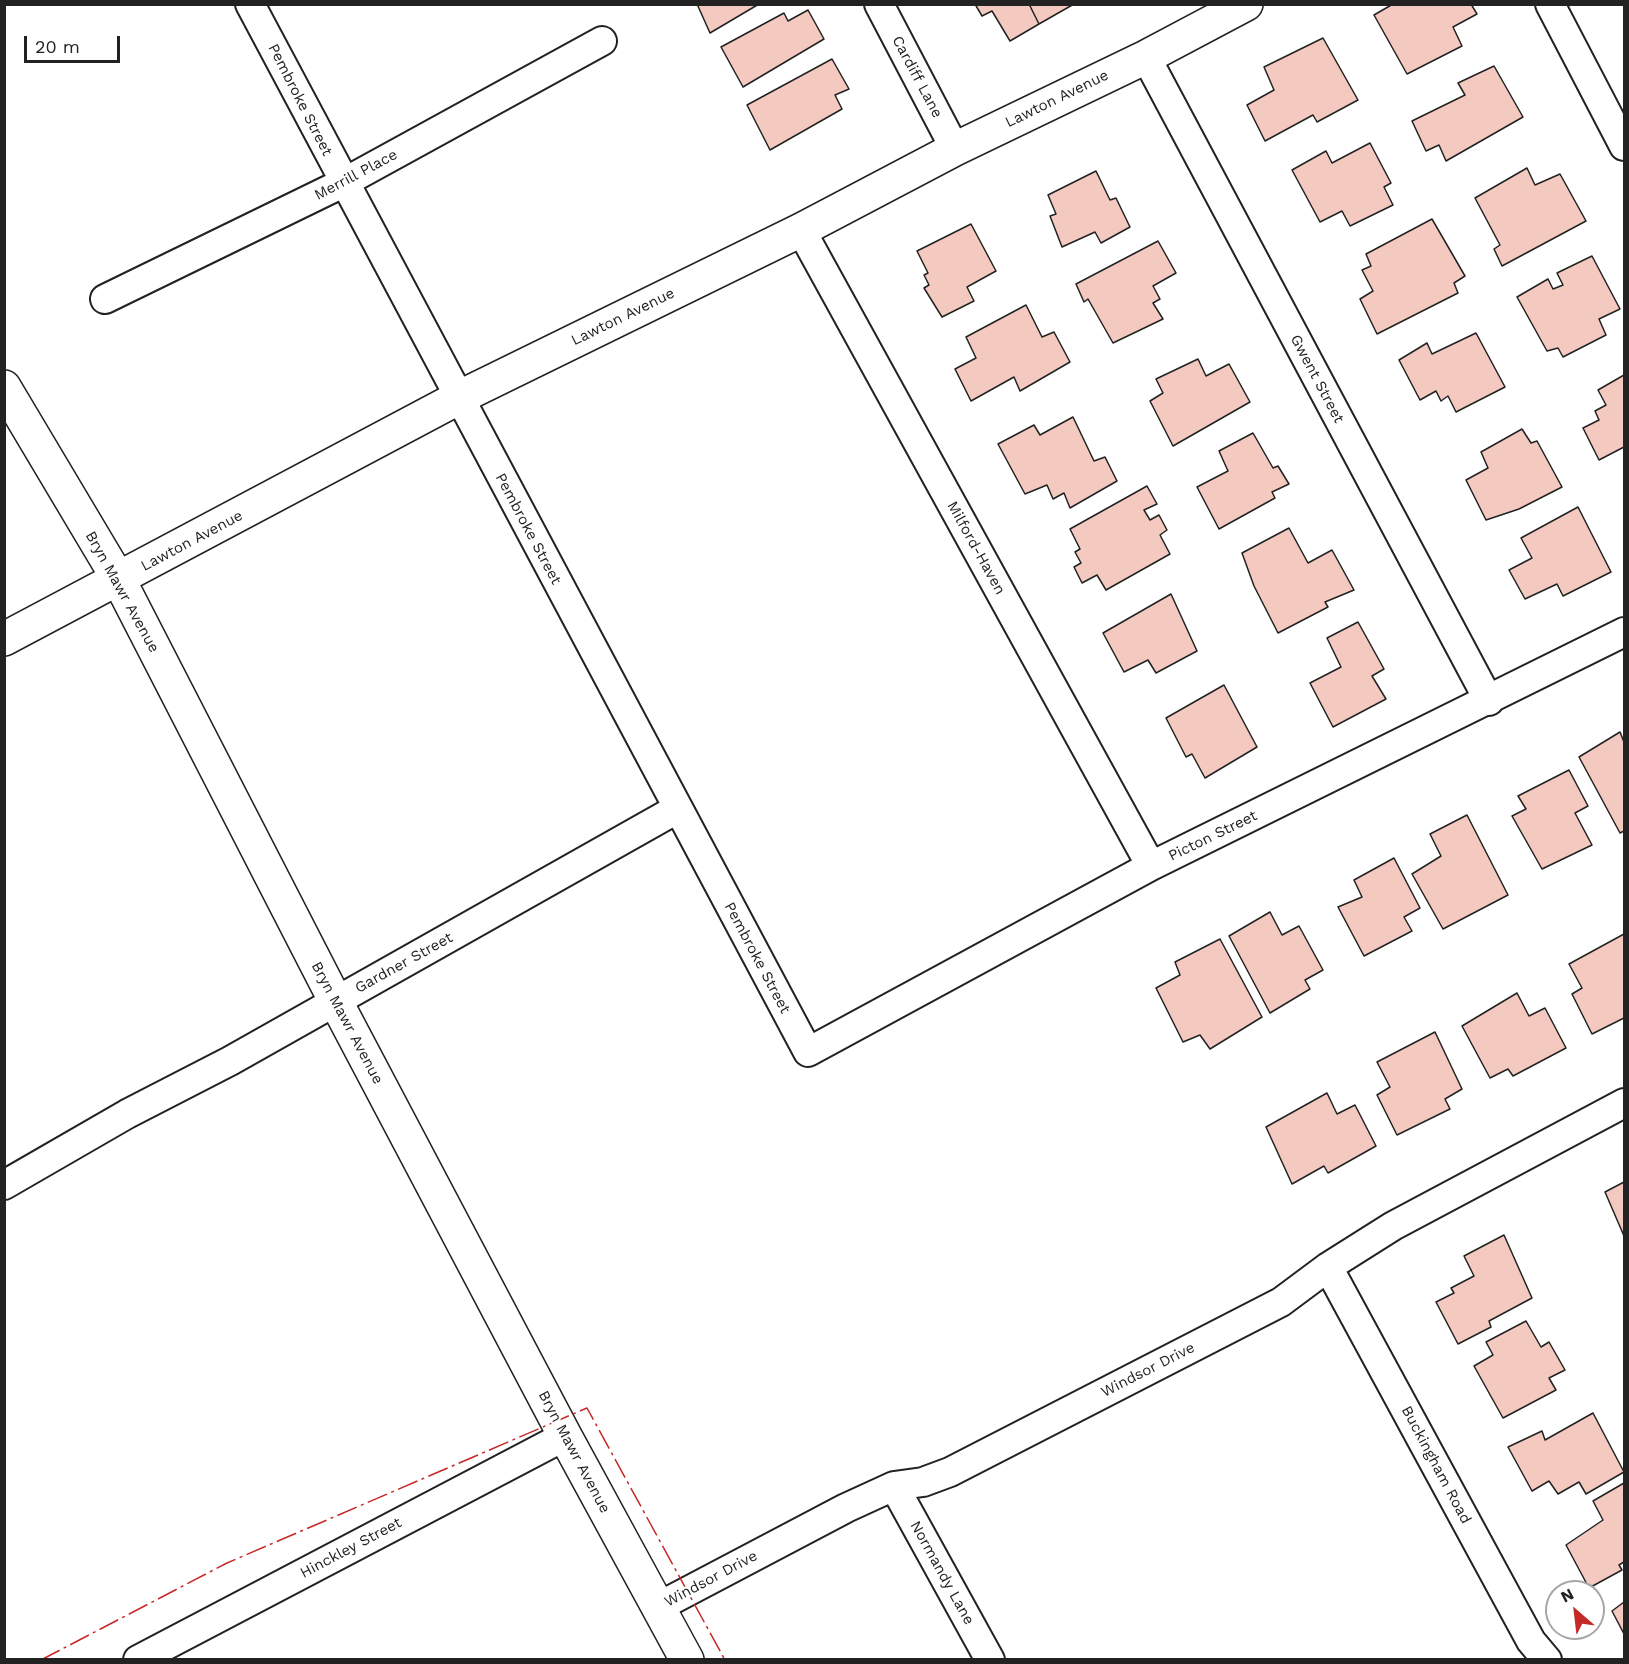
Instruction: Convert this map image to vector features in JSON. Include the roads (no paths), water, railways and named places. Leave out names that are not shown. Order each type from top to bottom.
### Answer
[{"type":"street","name":"Pembroke Street","points":[[250,4],[343,183],[808,1052]]},
{"type":"street","name":"Cardiff Lane","points":[[879,4],[955,149]]},
{"type":"street","name":"Lawton Avenue","points":[[4,639],[119,580],[458,398],[801,230],[955,149],[1146,57],[1246,4]]},
{"type":"street","points":[[1550,4],[1624,146]]},
{"type":"street","name":"Merrill Place","points":[[105,299],[343,183],[602,41]]},
{"type":"street","name":"Gwent Street","points":[[1146,57],[1489,701]]},
{"type":"street","name":"Milford-Haven","points":[[801,230],[1151,866]]},
{"type":"street","name":"Bryn Mawr Avenue","points":[[4,387],[119,580],[336,1002],[565,1436],[687,1659]]},
{"type":"street","name":"Picton Street","points":[[808,1052],[1151,866],[1489,701],[1624,632]]},
{"type":"street","name":"Gardner Street","points":[[4,1185],[127,1114],[230,1061],[336,1002],[677,809]]},
{"type":"street","name":"Windsor Drive","points":[[658,1607],[846,1508],[894,1486],[923,1482],[950,1472],[1281,1302],[1328,1267],[1394,1226],[1624,1104]]},
{"type":"street","name":"Buckingham Road","points":[[1328,1267],[1532,1641],[1547,1659]]},
{"type":"street","name":"Hinckley Street","points":[[138,1659],[565,1436]]},
{"type":"street","name":"Normandy Lane","points":[[894,1486],[990,1659]]}]
